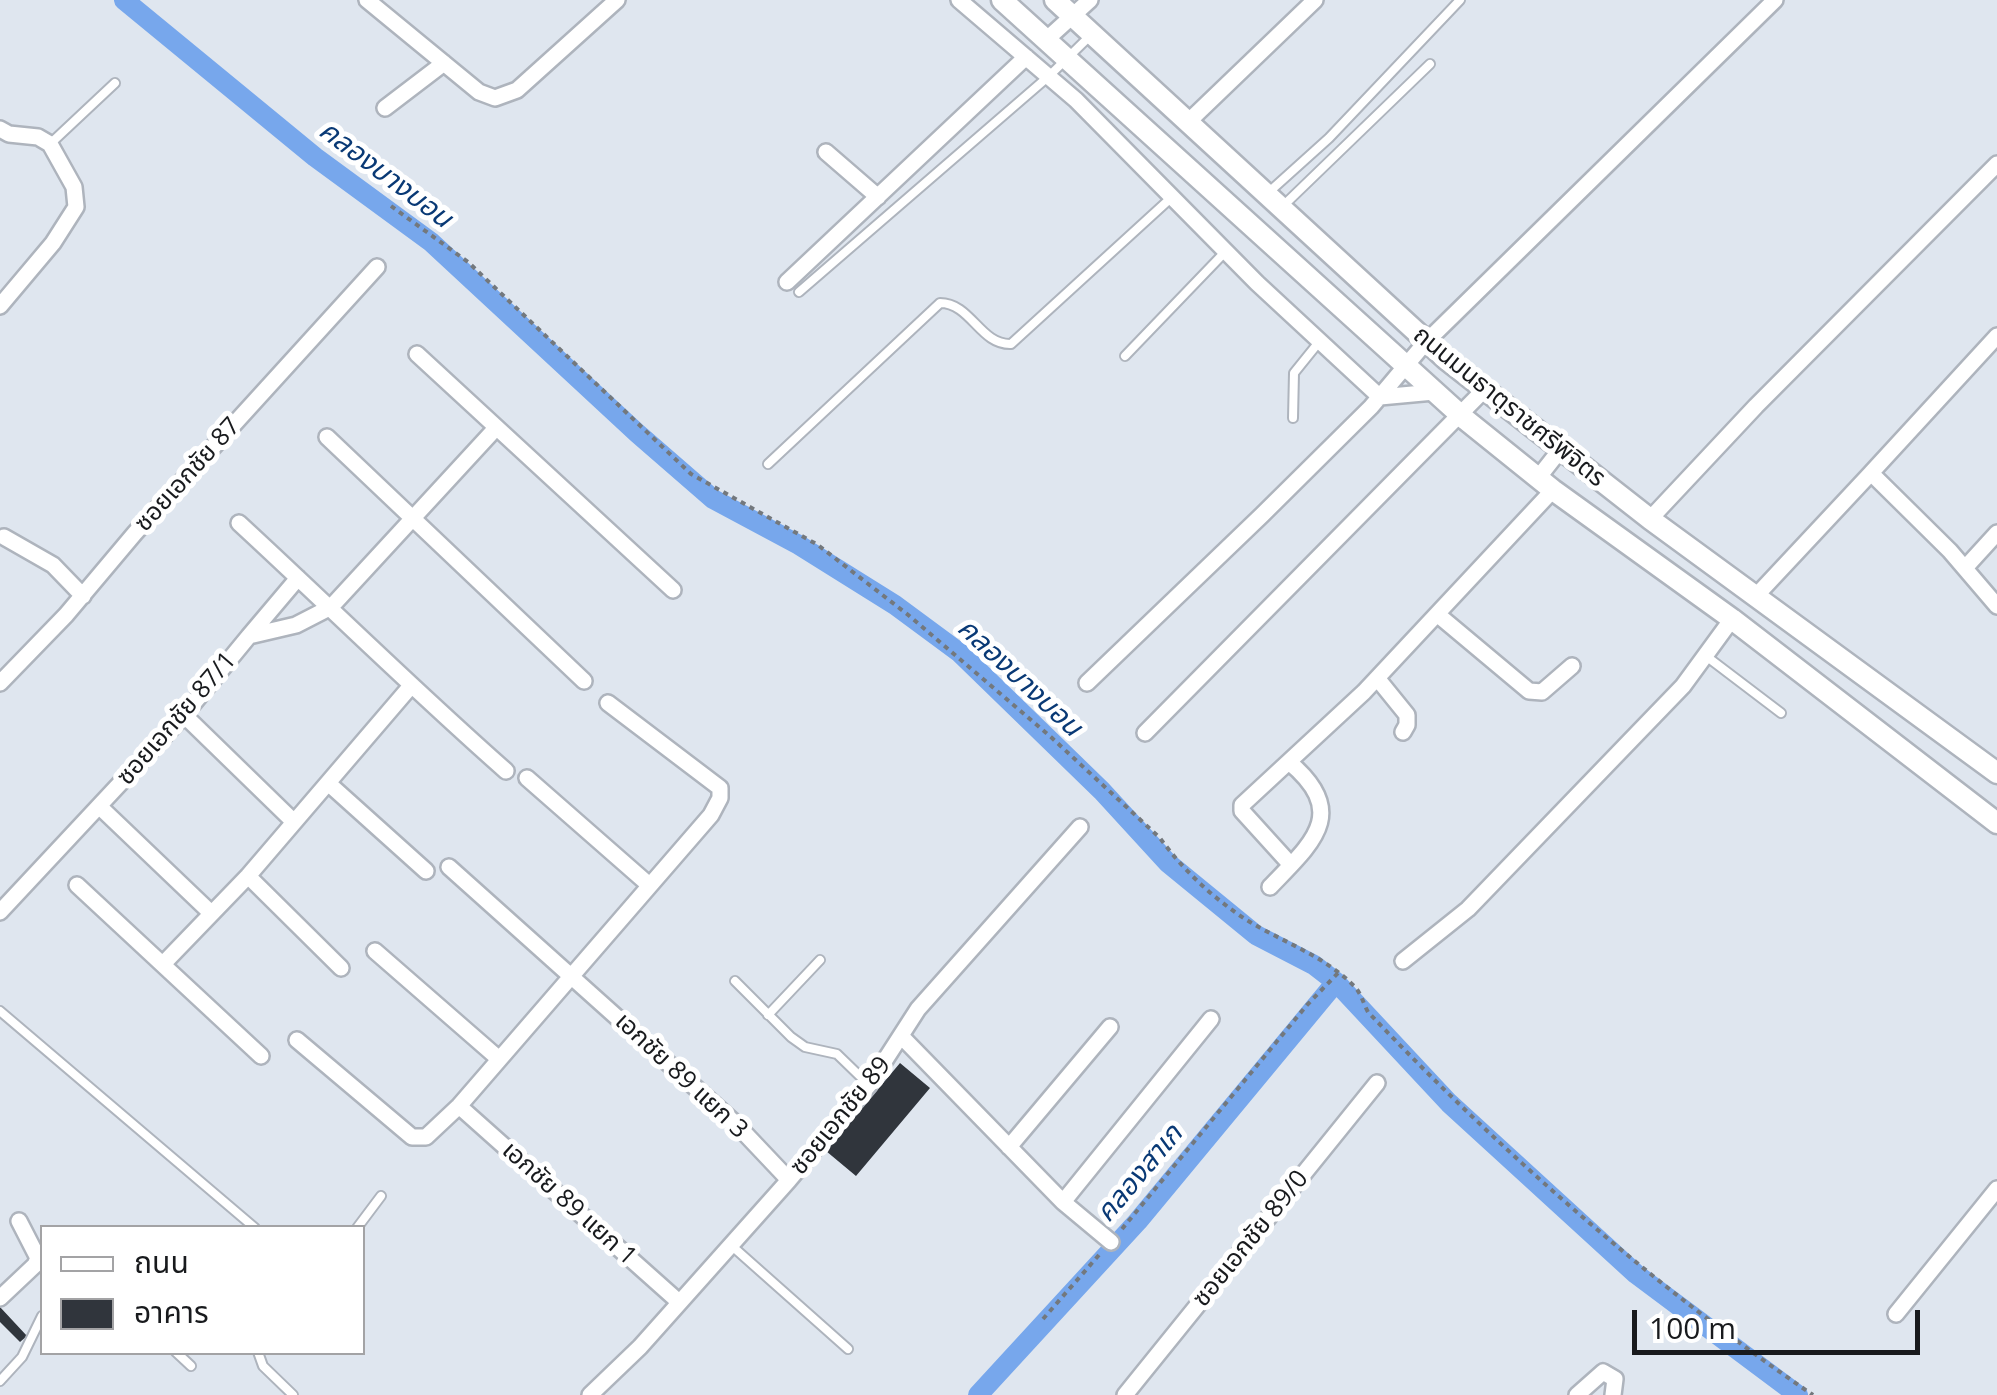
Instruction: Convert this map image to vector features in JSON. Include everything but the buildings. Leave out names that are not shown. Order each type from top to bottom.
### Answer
[{"type":"street","points":[[368,0],[479,92],[495,98],[517,90],[617,0]]},
{"type":"street","points":[[959,0],[1049,76],[1380,397]]},
{"type":"street","name":"ถนนมนธาตุราชศรีพิจิตร","points":[[1002,0],[1461,416],[1997,823]]},
{"type":"street","name":"ถนนมนธาตุราชศรีพิจิตร","points":[[1056,0],[1426,343],[1650,519],[1997,773]]},
{"type":"street","points":[[1047,38],[1090,0]]},
{"type":"street","points":[[1187,123],[1315,0]]},
{"type":"street","points":[[1086,683],[1380,397],[1426,343],[1774,0]]},
{"type":"street","points":[[793,287],[878,196],[1026,57]]},
{"type":"street","points":[[385,108],[444,63]]},
{"type":"street","points":[[0,129],[9,134],[38,137],[50,144],[74,187],[76,207],[0,306]]},
{"type":"street","points":[[826,152],[878,196]]},
{"type":"street","points":[[1650,519],[1756,406],[1997,164]]},
{"type":"street","name":"ซอยเอกชัย 87","points":[[0,683],[83,596],[377,267]]},
{"type":"street","points":[[1755,598],[1997,336]]},
{"type":"street","points":[[417,354],[673,590]]},
{"type":"street","points":[[1145,734],[1484,390]]},
{"type":"street","name":"ถนนมนธาตุราชศรีพิจิตร","points":[[1380,397],[1434,392]]},
{"type":"street","name":"ซอยเอกชัย 87/1","points":[[0,912],[184,715],[249,636],[296,625],[331,607],[496,428]]},
{"type":"street","points":[[327,438],[584,681]]},
{"type":"street","points":[[1292,865],[1241,808],[1437,614],[1546,484],[1560,450]]},
{"type":"street","points":[[1871,472],[1997,606]]},
{"type":"street","points":[[239,524],[331,607],[410,687],[506,772]]},
{"type":"street","points":[[1965,568],[1997,534]]},
{"type":"street","points":[[4,538],[53,565],[83,596]]},
{"type":"street","points":[[249,636],[298,578]]},
{"type":"street","points":[[1437,614],[1528,691],[1542,692],[1572,666]]},
{"type":"street","points":[[1403,961],[1468,909],[1683,686],[1732,619]]},
{"type":"street","points":[[1376,678],[1407,715],[1403,732]]},
{"type":"street","points":[[164,963],[248,876],[410,687]]},
{"type":"street","points":[[297,1040],[412,1137],[426,1137],[458,1106],[710,814],[721,790],[608,704]]},
{"type":"street","points":[[184,715],[293,822]]},
{"type":"street","points":[[1270,887],[1315,838],[1321,826],[1310,779],[1289,762]]},
{"type":"street","points":[[527,778],[648,884]]},
{"type":"street","points":[[328,783],[426,871]]},
{"type":"street","points":[[100,808],[210,912]]},
{"type":"street","name":"ซอยเอกชัย 89","points":[[590,1395],[640,1348],[789,1180],[869,1084],[918,1009],[1080,827]]},
{"type":"street","name":"เอกชัย 89 แยก 3","points":[[449,866],[736,1124],[789,1180]]},
{"type":"street","points":[[248,876],[341,968]]},
{"type":"street","points":[[76,885],[261,1056]]},
{"type":"street","points":[[375,950],[499,1059]]},
{"type":"street","points":[[1064,1202],[1212,1019]]},
{"type":"street","points":[[1010,1147],[1110,1026]]},
{"type":"street","points":[[902,1037],[1064,1202],[1110,1242]]},
{"type":"street","name":"ซอยเอกชัย 89/0","points":[[1125,1395],[1377,1082]]},
{"type":"street","name":"เอกชัย 89 แยก 1","points":[[458,1106],[679,1302]]},
{"type":"street","points":[[1896,1314],[1997,1189]]},
{"type":"street","points":[[0,1298],[38,1258],[19,1220]]},
{"type":"street","points":[[1578,1395],[1602,1372],[1614,1379],[1614,1395]]},
{"type":"lane","points":[[1272,202],[1460,0]]},
{"type":"lane","points":[[793,287],[1049,76],[1093,34]]},
{"type":"lane","points":[[1272,202],[1430,64]]},
{"type":"lane","points":[[50,144],[115,83]]},
{"type":"lane","points":[[768,464],[940,303],[955,306],[990,339],[1011,344],[1172,196]]},
{"type":"lane","points":[[1125,356],[1226,251]]},
{"type":"lane","points":[[1294,418],[1294,372],[1319,342]]},
{"type":"lane","points":[[1706,656],[1780,712]]},
{"type":"lane","points":[[768,1015],[820,960]]},
{"type":"lane","points":[[735,981],[804,1047],[837,1054],[869,1084]]},
{"type":"lane","points":[[0,1010],[251,1225]]},
{"type":"lane","points":[[360,1225],[381,1196]]},
{"type":"lane","points":[[730,1245],[848,1349]]},
{"type":"lane","points":[[0,1381],[22,1357],[40,1320]]},
{"type":"lane","points":[[179,1355],[192,1366]]},
{"type":"lane","points":[[259,1355],[263,1366],[293,1395]]},
{"type":"path","points":[[392,206],[468,262],[690,474],[832,556],[1052,738],[1160,838],[1209,892],[1354,985],[1376,1020],[1504,1148],[1675,1292],[1769,1366],[1813,1395]]},
{"type":"path","points":[[1043,1319],[1338,973]]},
{"type":"waterway","name":"คลองบางบอน","points":[[124,0],[315,157],[431,242],[713,499],[799,545],[895,605],[960,653],[1102,791],[1168,863],[1256,935],[1314,965],[1336,982],[1449,1103],[1636,1274],[1798,1395]]},
{"type":"waterway","name":"คลองสาเก","points":[[978,1395],[1138,1221],[1336,982]]}]
